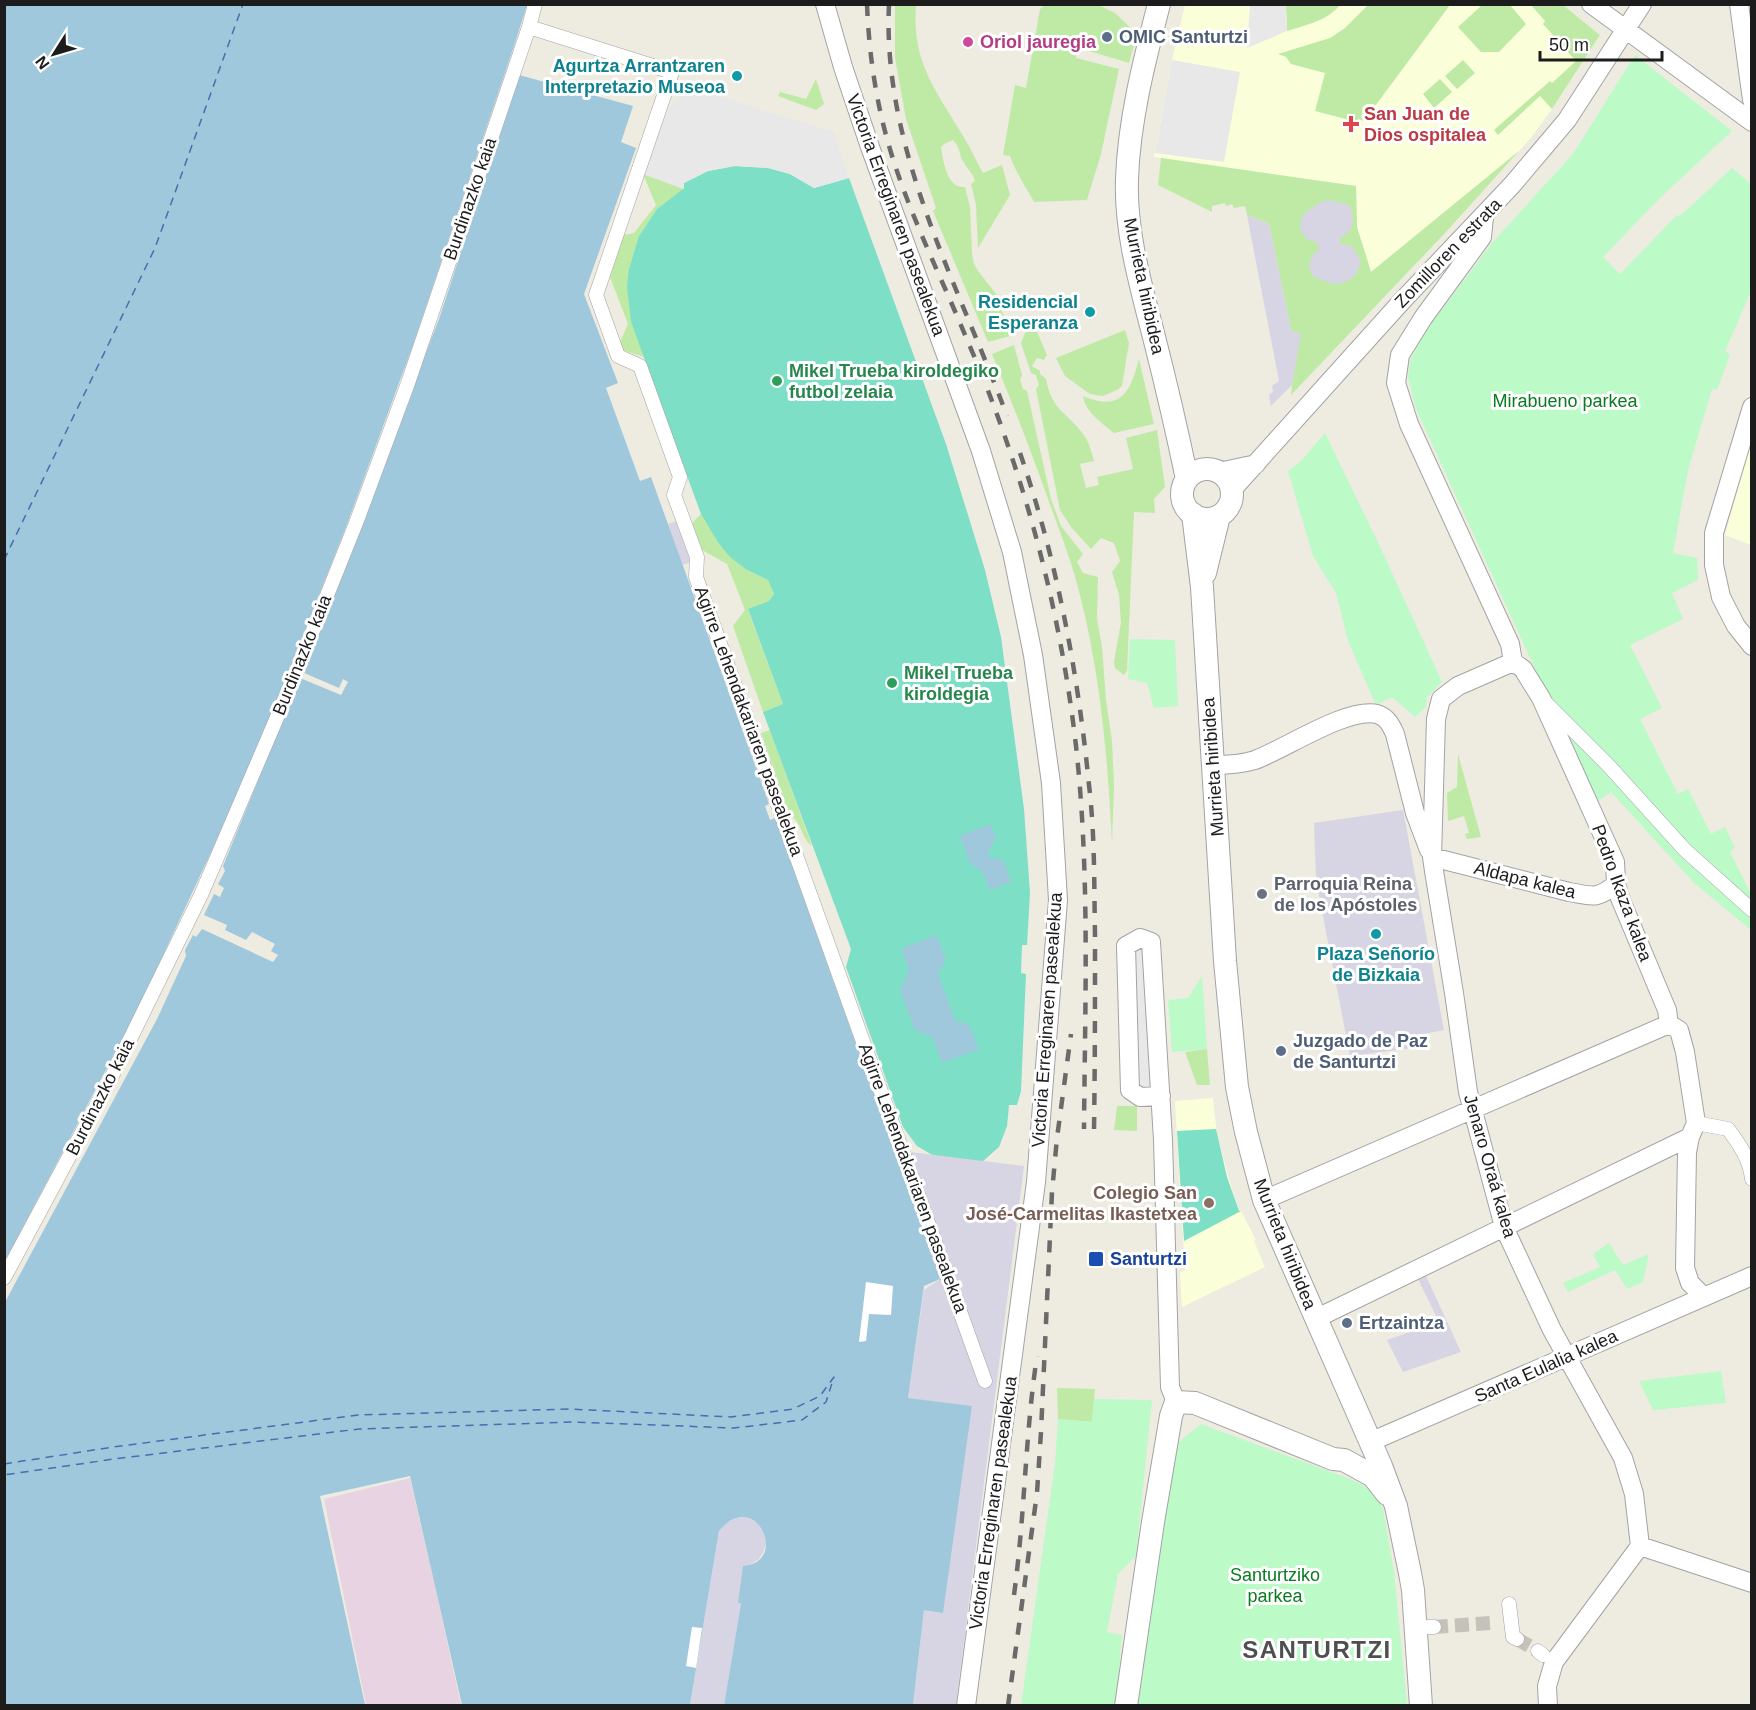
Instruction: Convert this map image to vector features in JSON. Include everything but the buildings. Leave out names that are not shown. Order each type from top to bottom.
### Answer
[{"type":"street","name":"Burdinazko kaia","points":[[4,1278],[107,1086],[201,895],[296,673],[356,523],[408,383],[535,4]]},
{"type":"street","name":"Victoria Erreginaren pasealekua","points":[[825,4],[870,147],[981,451],[1012,552],[1033,655],[1051,783],[1058,900],[1036,1182],[966,1706]]},
{"type":"street","name":"Murrieta hiribidea","points":[[1159,4],[1134,110],[1127,182],[1130,231],[1187,479]]},
{"type":"street","points":[[1591,4],[1750,117]]},
{"type":"street","name":"Zomilloren estrata","points":[[1231,491],[1402,301],[1484,217],[1567,120],[1642,4]]},
{"type":"street","points":[[1740,4],[1752,100]]},
{"type":"street","name":"Agirre Lehendakariaren pasealekua","points":[[529,27],[672,72],[596,295],[618,356],[640,366],[680,477],[674,495],[697,557],[696,576],[985,1381]]},
{"type":"street","name":"Pedro Ikaza kalea","points":[[1484,217],[1482,237],[1423,318],[1400,355],[1396,383],[1409,424],[1510,644],[1513,662],[1522,669],[1541,698],[1615,862],[1616,884],[1620,898],[1667,1010],[1669,1024],[1679,1030],[1685,1052],[1693,1130],[1687,1152],[1685,1268],[1690,1283],[1703,1296]]},
{"type":"street","points":[[1752,407],[1714,533],[1714,565],[1721,597],[1736,626],[1752,646]]},
{"type":"street","name":"Murrieta hiribidea","points":[[1176,425],[1195,455],[1213,471]]},
{"type":"street","points":[[1213,471],[1229,484],[1231,491],[1228,506],[1219,516],[1205,519],[1193,514],[1183,502],[1183,486],[1187,479],[1200,470],[1213,471],[1256,464]]},
{"type":"street","name":"Murrieta hiribidea","points":[[1193,514],[1202,587],[1225,961],[1237,1087],[1245,1132],[1264,1200],[1381,1466],[1396,1506],[1413,1590],[1421,1706]]},
{"type":"street","name":"Murrieta hiribidea","points":[[1202,587],[1219,516]]},
{"type":"street","name":"Jenaro Oraá kalea","points":[[1513,662],[1458,686],[1441,699],[1436,719],[1432,857],[1468,1092],[1504,1227],[1552,1330],[1623,1458],[1634,1494],[1640,1546]]},
{"type":"street","name":"Pedro Ikaza kalea","points":[[1541,698],[1609,766],[1685,850],[1752,910]]},
{"type":"street","name":"Jenaro Oraá kalea","points":[[1214,765],[1253,761],[1340,720],[1361,714],[1376,714],[1390,723],[1395,734],[1415,813],[1432,857]]},
{"type":"street","name":"Aldapa kalea","points":[[1432,857],[1592,896],[1603,895],[1616,884]]},
{"type":"street","points":[[1126,1706],[1153,1522],[1176,1402],[1170,1387],[1161,1096],[1151,942],[1140,938],[1126,946],[1130,1090],[1140,1097],[1161,1096]]},
{"type":"street","points":[[1264,1200],[1669,1024]]},
{"type":"street","points":[[1315,1319],[1504,1227],[1693,1130],[1728,1129],[1747,1145],[1752,1179]]},
{"type":"street","name":"Santa Eulalia kalea","points":[[1344,1460],[1361,1453],[1370,1442],[1752,1276]]},
{"type":"street","points":[[1176,1402],[1195,1403],[1333,1459],[1344,1460],[1373,1476],[1396,1506]]},
{"type":"street","points":[[1548,1706],[1547,1686],[1554,1662],[1640,1546],[1752,1583]]},
{"type":"street","points":[[1509,1604],[1513,1637],[1517,1639]]},
{"type":"shaded area","name":"San Juan de Dios ospitalea","points":[[1185,5],[1563,5],[1600,35],[1552,109],[1519,151],[1371,272],[1357,227],[1356,186],[1154,157]]},
{"type":"shaded area","points":[[1250,5],[1286,5],[1287,31],[1247,48]]},
{"type":"shaded area","points":[[1172,60],[1240,72],[1224,162],[1155,153]]},
{"type":"shaded area","points":[[689,87],[834,132],[849,178],[814,188],[790,174],[768,168],[735,166],[708,171],[684,183],[684,189],[643,174],[662,116]]},
{"type":"shaded area","points":[[1328,200],[1349,205],[1353,222],[1350,231],[1339,239],[1341,244],[1354,248],[1361,262],[1356,274],[1350,280],[1338,284],[1313,276],[1309,264],[1319,249],[1318,243],[1307,239],[1300,230],[1304,214],[1319,203]]},
{"type":"shaded area","points":[[1247,215],[1269,224],[1291,330],[1301,334],[1292,385],[1271,406],[1269,395],[1273,392],[1272,386],[1279,381]]},
{"type":"shaded area","points":[[1751,444],[1751,545],[1725,535]]},
{"type":"shaded area","points":[[676,521],[691,562],[682,565],[668,524]]},
{"type":"shaded area","name":"Plaza Señorío de Bizkaia","points":[[1403,810],[1444,1030],[1412,1036],[1413,1048],[1350,1056],[1316,880],[1314,823]]},
{"type":"shaded area","points":[[1144,933],[1167,1095],[1124,1094],[1119,938]]},
{"type":"shaded area","name":"Colegio San José-Carmelitas Ikastetxea","points":[[1213,1098],[1217,1135],[1234,1197],[1239,1211],[1256,1240],[1254,1241],[1265,1267],[1182,1307],[1180,1273],[1185,1270],[1175,1101]]},
{"type":"shaded area","points":[[894,1150],[1024,1166],[956,1705],[913,1705],[924,1610],[972,1407],[908,1398],[924,1290],[940,1279]]},
{"type":"shaded area","points":[[1426,1276],[1461,1352],[1403,1372],[1387,1340],[1439,1322],[1418,1279]]},
{"type":"shaded area","points":[[410,1478],[461,1705],[366,1705],[324,1499]]},
{"type":"shaded area","points":[[745,1517],[761,1526],[766,1544],[758,1560],[748,1566],[738,1603],[741,1603],[724,1705],[690,1706],[719,1531],[725,1524],[736,1518]]},
{"type":"green space","points":[[1046,4],[1098,5],[1115,13],[1137,34],[1129,63],[1076,47],[1076,58],[1119,69],[1101,154],[1087,200],[1034,202],[1010,156],[1003,155],[1015,85],[1026,88],[1040,9]]},
{"type":"green space","points":[[895,5],[916,5],[916,26],[922,61],[983,173],[1002,165],[1010,195],[978,248],[976,205],[971,184],[975,181],[974,178],[953,140],[941,147],[950,179],[954,184],[965,187],[970,207],[974,264],[1000,299],[997,302],[1014,335],[988,342],[933,211],[936,208],[906,119],[895,58]]},
{"type":"green space","points":[[1286,5],[1340,5],[1323,19],[1287,31]]},
{"type":"green space","points":[[1368,5],[1450,5],[1364,121],[1358,119],[1357,122],[1315,111],[1325,73],[1291,64],[1286,57],[1278,54],[1330,38],[1345,28]]},
{"type":"green space","points":[[1482,5],[1510,5],[1526,24],[1499,52],[1481,52],[1458,27]]},
{"type":"green space","points":[[1531,5],[1563,5],[1600,35],[1552,109],[1540,96],[1498,135],[1494,130],[1576,61],[1543,24],[1545,21]]},
{"type":"green space","name":"Mirabueno parkea","points":[[1635,55],[1732,131],[1660,198],[1603,257],[1620,274],[1677,215],[1680,216],[1732,168],[1751,184],[1751,291],[1725,351],[1730,355],[1717,390],[1712,389],[1688,470],[1673,553],[1697,558],[1698,580],[1672,593],[1683,619],[1630,645],[1662,708],[1640,719],[1678,794],[1688,789],[1711,834],[1725,827],[1735,848],[1730,852],[1751,892],[1751,930],[1693,882],[1611,792],[1596,802],[1416,409],[1408,377],[1410,361],[1423,335],[1492,243],[1573,154]]},
{"type":"green space","points":[[1463,60],[1475,73],[1457,89],[1445,76]]},
{"type":"green space","points":[[816,79],[824,104],[816,110],[778,96],[780,92],[806,99]]},
{"type":"green space","points":[[1440,79],[1452,92],[1434,108],[1423,94]]},
{"type":"green space","points":[[1519,151],[1445,233],[1291,395],[1293,375],[1291,330],[1269,224],[1247,215],[1245,206],[1234,208],[1232,204],[1226,206],[1225,203],[1212,206],[1212,212],[1158,185],[1161,158],[1356,186],[1357,227],[1371,272]]},
{"type":"green space","name":"Mikel Trueba kiroldegia","points":[[735,166],[768,168],[790,174],[814,188],[849,178],[946,444],[985,570],[1001,637],[1024,809],[1030,893],[1027,945],[1022,945],[1021,973],[1026,974],[1021,1091],[1017,1105],[1009,1105],[1007,1126],[999,1147],[982,1162],[939,1159],[917,1146],[903,1127],[846,967],[851,949],[763,712],[783,704],[748,609],[769,601],[774,594],[768,580],[747,570],[730,557],[717,541],[701,514],[631,322],[627,287],[629,269],[639,236],[657,209],[683,189],[684,183],[708,171]]},
{"type":"green space","points":[[643,174],[684,189],[657,209],[639,236],[631,322],[644,357],[623,350],[620,342],[628,324],[610,277],[624,235],[634,233],[656,205]]},
{"type":"green space","points":[[1031,318],[1047,355],[1044,360],[1037,358],[1032,366],[1046,379],[1052,398],[1083,434],[1091,450],[1094,461],[1080,464],[1086,488],[1099,485],[1097,477],[1133,469],[1126,438],[1157,430],[1165,487],[1154,499],[1155,513],[1134,512],[1127,670],[1124,675],[1115,668],[1114,661],[1121,623],[1119,595],[1112,572],[1120,561],[1114,543],[1101,538],[1091,549],[1071,527],[1060,510],[1036,389],[1039,385],[1036,375],[1031,373],[1021,343]]},
{"type":"green space","points":[[1125,330],[1129,343],[1122,386],[1117,390],[1103,396],[1090,394],[1065,376],[1056,358]]},
{"type":"green space","points":[[1014,345],[1022,375],[1020,380],[1023,389],[1027,391],[1051,499],[1061,526],[1083,554],[1077,562],[1083,573],[1098,577],[1097,619],[1112,741],[1114,785],[1112,844],[1103,721],[1094,660],[1081,599],[1062,536],[992,354]]},
{"type":"green space","points":[[1139,359],[1154,424],[1114,433],[1091,412],[1083,396],[1107,402],[1122,396],[1132,381]]},
{"type":"green space","points":[[1325,433],[1442,682],[1427,697],[1426,707],[1415,717],[1392,697],[1376,705],[1348,641],[1336,593],[1313,556],[1288,471],[1301,461]]},
{"type":"green space","points":[[701,514],[717,541],[747,570],[768,580],[774,594],[769,601],[748,610],[783,704],[763,712],[733,626],[745,610],[727,564],[702,550],[692,523]]},
{"type":"green space","points":[[1130,639],[1175,640],[1178,706],[1154,708],[1147,683],[1128,679]]},
{"type":"green space","points":[[770,730],[812,846],[790,815],[761,733]]},
{"type":"green space","points":[[1458,754],[1481,837],[1467,839],[1465,834],[1469,833],[1464,816],[1448,821],[1447,793],[1457,787]]},
{"type":"green space","points":[[1202,976],[1207,1049],[1172,1052],[1168,1000],[1188,998]]},
{"type":"green space","points":[[1207,1049],[1210,1085],[1197,1085],[1185,1052]]},
{"type":"green space","points":[[1117,1106],[1137,1106],[1137,1131],[1114,1130]]},
{"type":"green space","points":[[1216,1129],[1227,1177],[1239,1211],[1241,1211],[1184,1241],[1177,1131]]},
{"type":"green space","points":[[1609,1243],[1623,1265],[1649,1254],[1643,1282],[1627,1289],[1615,1270],[1568,1292],[1563,1283],[1600,1267],[1593,1254]]},
{"type":"green space","points":[[1721,1371],[1726,1403],[1653,1410],[1639,1381]]},
{"type":"green space","points":[[1057,1388],[1095,1389],[1092,1422],[1058,1419]]},
{"type":"green space","points":[[1094,1399],[1152,1400],[1136,1556],[1118,1574],[1107,1632],[1122,1635],[1116,1705],[1021,1706],[1055,1463],[1058,1419],[1092,1422]]},
{"type":"green space","name":"Santurtziko parkea","points":[[1201,1424],[1353,1480],[1366,1487],[1377,1497],[1383,1509],[1394,1571],[1407,1705],[1138,1706],[1174,1446]]},
{"type":"water","points":[[5,5],[527,5],[413,345],[346,527],[270,718],[214,846],[137,1011],[5,1261]]},
{"type":"water","points":[[519,75],[633,106],[621,142],[636,148],[584,294],[618,383],[606,388],[640,481],[651,477],[769,804],[765,806],[770,820],[775,818],[940,1279],[924,1286],[908,1398],[972,1406],[943,1613],[924,1610],[913,1705],[724,1705],[741,1603],[738,1603],[743,1566],[757,1562],[764,1553],[766,1542],[762,1530],[755,1522],[745,1517],[733,1519],[719,1531],[690,1705],[462,1705],[410,1476],[320,1496],[365,1705],[5,1705],[4,1304],[157,1019],[186,956],[185,950],[193,935],[196,937],[202,929],[273,962],[278,955],[271,951],[275,944],[252,932],[246,940],[225,930],[227,925],[204,915],[214,894],[220,897],[224,888],[218,884],[225,871],[223,866],[300,678],[341,695],[348,682],[343,679],[339,688],[302,672],[439,319]]},
{"type":"water","points":[[990,824],[996,837],[988,853],[990,857],[1004,861],[1011,882],[990,890],[982,871],[970,864],[960,836]]},
{"type":"water","points":[[936,935],[946,959],[938,974],[955,1020],[969,1025],[979,1049],[942,1063],[933,1038],[915,1030],[900,990],[909,970],[901,949]]},
{"type":"pier","points":[[866,1282],[893,1286],[891,1315],[869,1314],[866,1341],[859,1342]]},
{"type":"pier","points":[[692,1627],[702,1628],[696,1668],[686,1666]]},
{"type":"ferry route","points":[[4,560],[155,248],[243,4]]},
{"type":"ferry route","points":[[4,1464],[113,1447],[358,1415],[569,1409],[731,1417],[793,1409],[820,1396],[834,1377],[826,1402],[802,1420],[734,1428],[573,1422],[359,1429],[4,1475]]},
{"type":"tunnel","points":[[1434,1627],[1491,1623]]},
{"type":"tunnel","points":[[1517,1639],[1538,1651]]},
{"type":"railway","points":[[867,4],[875,83],[882,121],[893,159],[910,206],[977,363],[1001,426],[1029,512],[1057,628],[1076,746],[1083,842],[1086,938],[1084,1129]]},
{"type":"railway","points":[[889,4],[890,58],[898,111],[910,163],[946,266],[1007,416]]},
{"type":"railway","points":[[1020,453],[1045,534],[1064,617],[1079,701],[1089,785],[1094,879],[1094,1130]]},
{"type":"railway","points":[[1008,1706],[1037,1493],[1052,1192],[1071,1034]]},
{"type":"railway","points":[[1014,1595],[1037,1356]]},
{"type":"place","name":"OMIC Santurtzi","points":[[1107,37]]},
{"type":"place","name":"Oriol jauregia","points":[[968,42]]},
{"type":"place","name":"Agurtza Arrantzaren Interpretazio Museoa","points":[[737,76]]},
{"type":"place","name":"San Juan de Dios ospitalea","points":[[1351,124]]},
{"type":"place","name":"Residencial Esperanza","points":[[1090,312]]},
{"type":"place","name":"Mikel Trueba kiroldegiko futbol zelaia","points":[[777,381]]},
{"type":"place","name":"Mikel Trueba kiroldegia","points":[[892,683]]},
{"type":"place","name":"Parroquia Reina de los Apóstoles","points":[[1262,894]]},
{"type":"place","name":"Plaza Señorío de Bizkaia","points":[[1376,934]]},
{"type":"place","name":"Juzgado de Paz de Santurtzi","points":[[1281,1051]]},
{"type":"place","name":"Colegio San José-Carmelitas Ikastetxea","points":[[1209,1203]]},
{"type":"place","name":"Santurtzi","points":[[1096,1259]]},
{"type":"place","name":"Ertzaintza","points":[[1347,1323]]},
{"type":"district","name":"SANTURTZI","points":[[1317,1650]]}]
